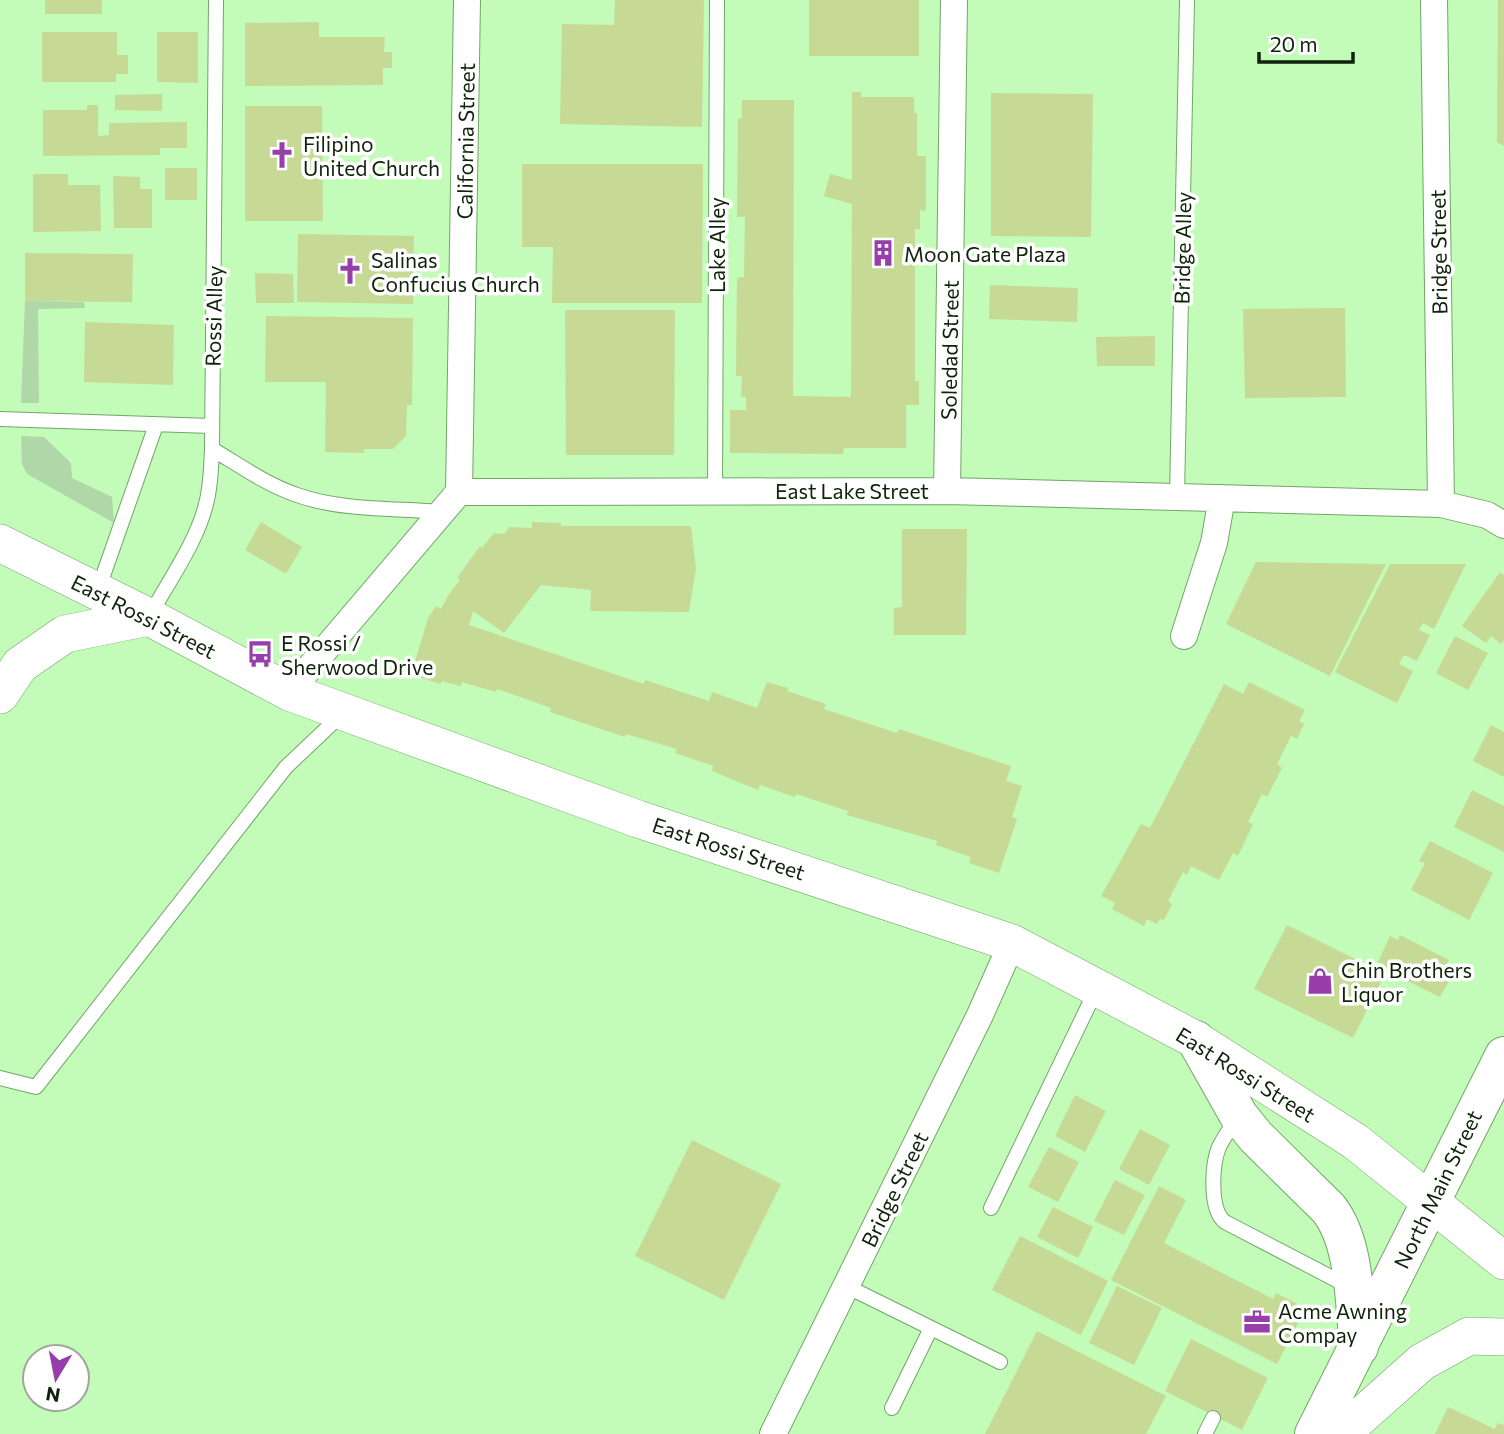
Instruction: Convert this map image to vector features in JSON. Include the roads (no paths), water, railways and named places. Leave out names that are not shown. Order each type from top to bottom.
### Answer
[{"type":"main road","points":[[1196,1040],[1239,1116],[1338,1220],[1348,1251],[1359,1347]]},
{"type":"main road","name":"North Main Street","points":[[1314,1434],[1430,1202],[1489,1099],[1504,1056]]},
{"type":"street","name":"California Street","points":[[451,502],[467,0]]},
{"type":"street","name":"Soledad Street","points":[[947,491],[954,0]]},
{"type":"street","name":"Bridge Street","points":[[1434,0],[1441,504]]},
{"type":"street","name":"East Lake Street","points":[[451,502],[715,490],[947,491],[1441,504],[1487,515],[1504,525]]},
{"type":"street","points":[[1184,636],[1214,543],[1222,498]]},
{"type":"street","points":[[289,692],[451,502]]},
{"type":"street","name":"East Rossi Street","points":[[0,543],[149,617],[289,692],[638,818],[1012,943],[1196,1040],[1356,1142],[1504,1261]]},
{"type":"street","points":[[0,695],[20,664],[65,634],[149,617]]},
{"type":"street","name":"Bridge Street","points":[[773,1434],[980,1015],[1012,943]]},
{"type":"street","points":[[1341,1434],[1422,1362],[1469,1336],[1504,1337]]},
{"type":"lane","name":"Rossi Alley","points":[[149,617],[200,521],[206,503],[212,449],[216,0]]},
{"type":"lane","name":"Lake Alley","points":[[715,490],[718,0]]},
{"type":"lane","name":"Bridge Alley","points":[[1177,497],[1187,0]]},
{"type":"lane","points":[[0,419],[212,426]]},
{"type":"lane","points":[[97,592],[156,425]]},
{"type":"lane","points":[[212,449],[278,487],[310,499],[348,505],[451,502]]},
{"type":"lane","points":[[0,1078],[36,1087],[286,767],[343,712]]},
{"type":"lane","points":[[990,1208],[1097,988]]},
{"type":"lane","points":[[1239,1116],[1224,1138],[1216,1157],[1214,1182],[1215,1210],[1218,1215],[1225,1222],[1352,1289]]},
{"type":"lane","points":[[846,1286],[1000,1362]]},
{"type":"lane","points":[[892,1408],[931,1328]]},
{"type":"lane","points":[[1205,1434],[1213,1418]]},
{"type":"place","name":"Filipino United Church","points":[[282,155]]},
{"type":"place","name":"Moon Gate Plaza","points":[[883,253]]},
{"type":"place","name":"Salinas Confucius Church","points":[[350,271]]},
{"type":"place","name":"E Rossi / Sherwood Drive","points":[[260,654]]},
{"type":"place","name":"Chin Brothers Liquor","points":[[1320,981]]},
{"type":"place","name":"Acme Awning Compay","points":[[1257,1322]]}]
